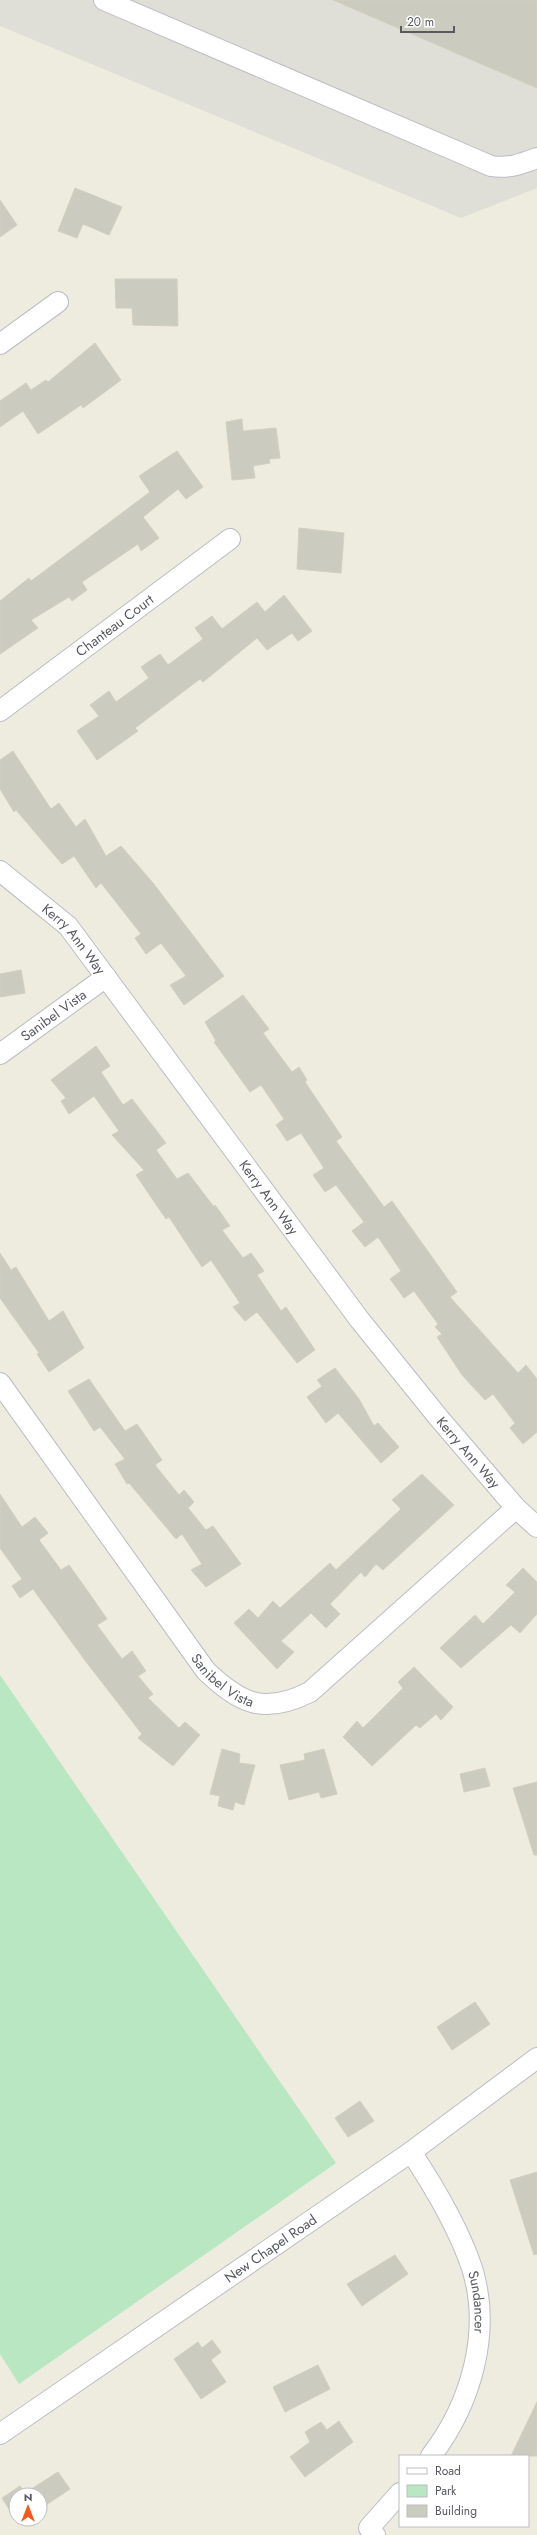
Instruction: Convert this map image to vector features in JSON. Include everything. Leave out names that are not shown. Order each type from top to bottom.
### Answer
[{"type":"street","points":[[104,0],[491,166],[503,168],[537,158]]},
{"type":"street","points":[[0,344],[58,302]]},
{"type":"street","name":"Chanteau Court","points":[[0,711],[230,540]]},
{"type":"street","name":"Kerry Ann Way","points":[[0,871],[68,926],[359,1319],[438,1417],[516,1508],[537,1527]]},
{"type":"street","name":"Sanibel Vista","points":[[0,1054],[106,976]]},
{"type":"street","name":"Sanibel Vista","points":[[0,1383],[206,1671],[224,1688],[244,1700],[267,1705],[290,1702],[310,1692],[516,1508]]},
{"type":"street","name":"New Chapel Road","points":[[0,2434],[412,2152],[537,2058]]},
{"type":"street","name":"Sundancer","points":[[412,2152],[463,2244],[472,2269],[478,2303],[478,2336],[473,2372],[465,2398],[453,2424],[432,2455]]},
{"type":"street","points":[[375,2535],[369,2528],[399,2494]]},
{"type":"shaded area","points":[[0,0],[537,0],[537,188],[461,218],[0,26]]},
{"type":"green space","points":[[0,1675],[336,2163],[19,2384],[0,2354]]},
{"type":"building","points":[[333,0],[537,0],[537,88]]},
{"type":"building","points":[[75,188],[122,207],[109,235],[83,224],[77,238],[58,231]]},
{"type":"building","points":[[0,200],[17,225],[0,237]]},
{"type":"building","points":[[115,279],[177,279],[178,326],[133,325],[132,308],[116,308]]},
{"type":"building","points":[[95,343],[121,380],[83,408],[81,405],[38,434],[23,411],[0,427],[0,401],[26,383],[31,390],[46,380],[48,382]]},
{"type":"building","points":[[242,419],[243,431],[276,428],[280,458],[269,459],[270,463],[253,466],[255,478],[232,480],[226,422]]},
{"type":"building","points":[[177,451],[203,487],[186,499],[178,489],[143,517],[159,538],[141,551],[138,544],[82,582],[87,590],[72,601],[69,597],[31,620],[38,628],[0,654],[0,601],[29,578],[31,581],[150,492],[139,476]]},
{"type":"building","points":[[299,528],[344,533],[341,573],[297,569]]},
{"type":"building","points":[[284,595],[312,631],[298,641],[292,633],[267,650],[257,638],[203,682],[200,679],[135,728],[138,731],[97,760],[77,731],[99,716],[90,705],[109,691],[116,702],[149,678],[141,667],[160,654],[168,665],[203,639],[195,628],[212,616],[222,629],[257,602],[265,612]]},
{"type":"building","points":[[13,751],[51,809],[59,803],[76,827],[85,819],[106,856],[121,846],[153,883],[224,976],[184,1005],[170,985],[186,976],[161,943],[146,954],[135,938],[141,934],[101,883],[96,888],[74,856],[62,864],[16,810],[14,812],[0,789],[0,760]]},
{"type":"building","points":[[21,970],[25,993],[0,997],[0,974]]},
{"type":"building","points":[[243,995],[269,1029],[263,1033],[292,1072],[299,1067],[307,1080],[305,1082],[342,1137],[336,1141],[384,1207],[392,1201],[457,1292],[450,1297],[518,1373],[526,1365],[537,1379],[537,1432],[523,1444],[510,1428],[515,1423],[493,1394],[485,1400],[462,1375],[437,1337],[442,1334],[435,1327],[438,1324],[414,1291],[404,1298],[390,1279],[401,1271],[378,1237],[365,1247],[352,1231],[364,1222],[336,1185],[325,1192],[313,1175],[324,1168],[301,1133],[287,1141],[276,1125],[284,1119],[261,1085],[250,1092],[214,1042],[216,1041],[205,1022]]},
{"type":"building","points":[[96,1046],[110,1066],[101,1072],[123,1105],[132,1099],[166,1143],[156,1150],[177,1179],[188,1173],[214,1207],[215,1205],[230,1226],[222,1230],[243,1258],[251,1253],[264,1271],[257,1275],[281,1311],[286,1307],[315,1350],[297,1363],[257,1312],[245,1321],[233,1307],[240,1303],[211,1260],[202,1267],[169,1217],[166,1219],[136,1175],[144,1170],[112,1135],[119,1131],[94,1096],[69,1114],[61,1101],[66,1098],[51,1080]]},
{"type":"building","points":[[0,1253],[11,1270],[16,1267],[49,1321],[63,1311],[84,1348],[49,1372],[37,1354],[39,1353],[0,1298]]},
{"type":"building","points":[[335,1368],[359,1399],[374,1426],[378,1423],[399,1447],[381,1463],[338,1413],[326,1423],[307,1397],[322,1386],[317,1380]]},
{"type":"building","points":[[89,1379],[125,1431],[137,1424],[162,1460],[155,1465],[179,1495],[184,1490],[194,1502],[188,1508],[206,1530],[213,1526],[241,1564],[206,1587],[191,1570],[202,1564],[182,1534],[176,1539],[129,1483],[127,1484],[115,1464],[125,1459],[100,1427],[94,1431],[68,1391]]},
{"type":"building","points":[[422,1474],[454,1505],[383,1570],[376,1564],[365,1577],[361,1572],[330,1604],[340,1614],[326,1628],[311,1613],[281,1641],[294,1652],[277,1669],[234,1623],[249,1609],[258,1618],[273,1601],[280,1608],[330,1563],[336,1570],[401,1509],[392,1500]]},
{"type":"building","points":[[0,1494],[22,1527],[35,1517],[48,1533],[39,1540],[61,1570],[69,1565],[107,1619],[97,1625],[122,1659],[132,1651],[146,1671],[138,1676],[153,1694],[148,1698],[179,1728],[185,1722],[200,1735],[173,1766],[138,1738],[142,1734],[87,1663],[33,1589],[20,1598],[12,1586],[22,1579],[0,1548]]},
{"type":"building","points":[[523,1568],[537,1582],[537,1614],[520,1633],[511,1625],[461,1668],[440,1648],[475,1615],[483,1624],[515,1592],[506,1585]]},
{"type":"building","points":[[414,1667],[453,1707],[441,1720],[436,1714],[420,1728],[416,1725],[372,1766],[343,1737],[357,1721],[363,1728],[403,1688],[398,1682]]},
{"type":"building","points":[[222,1749],[240,1754],[239,1763],[255,1765],[244,1805],[235,1802],[233,1810],[218,1806],[220,1796],[210,1794]]},
{"type":"building","points":[[324,1749],[337,1794],[321,1798],[319,1792],[289,1800],[280,1765],[305,1760],[304,1754]]},
{"type":"building","points":[[485,1768],[490,1786],[464,1792],[460,1774]]},
{"type":"building","points":[[537,1782],[537,1855],[534,1855],[513,1788]]},
{"type":"building","points":[[475,2002],[490,2024],[452,2050],[437,2027]]},
{"type":"building","points":[[360,2101],[374,2121],[348,2137],[335,2118]]},
{"type":"building","points":[[537,2172],[537,2254],[534,2255],[510,2180]]},
{"type":"building","points":[[395,2255],[408,2274],[362,2306],[347,2284]]},
{"type":"building","points":[[212,2340],[221,2352],[211,2360],[226,2382],[201,2399],[174,2359],[198,2342],[202,2348]]},
{"type":"building","points":[[318,2365],[330,2389],[285,2412],[273,2387]]},
{"type":"building","points":[[537,2402],[537,2456],[511,2455]]},
{"type":"building","points":[[339,2421],[353,2442],[305,2477],[290,2457],[310,2442],[305,2432],[321,2422],[327,2430]]},
{"type":"building","points":[[58,2472],[70,2489],[48,2504],[48,2487],[34,2487]]},
{"type":"building","points":[[8,2494],[8,2508],[2,2498]]}]
